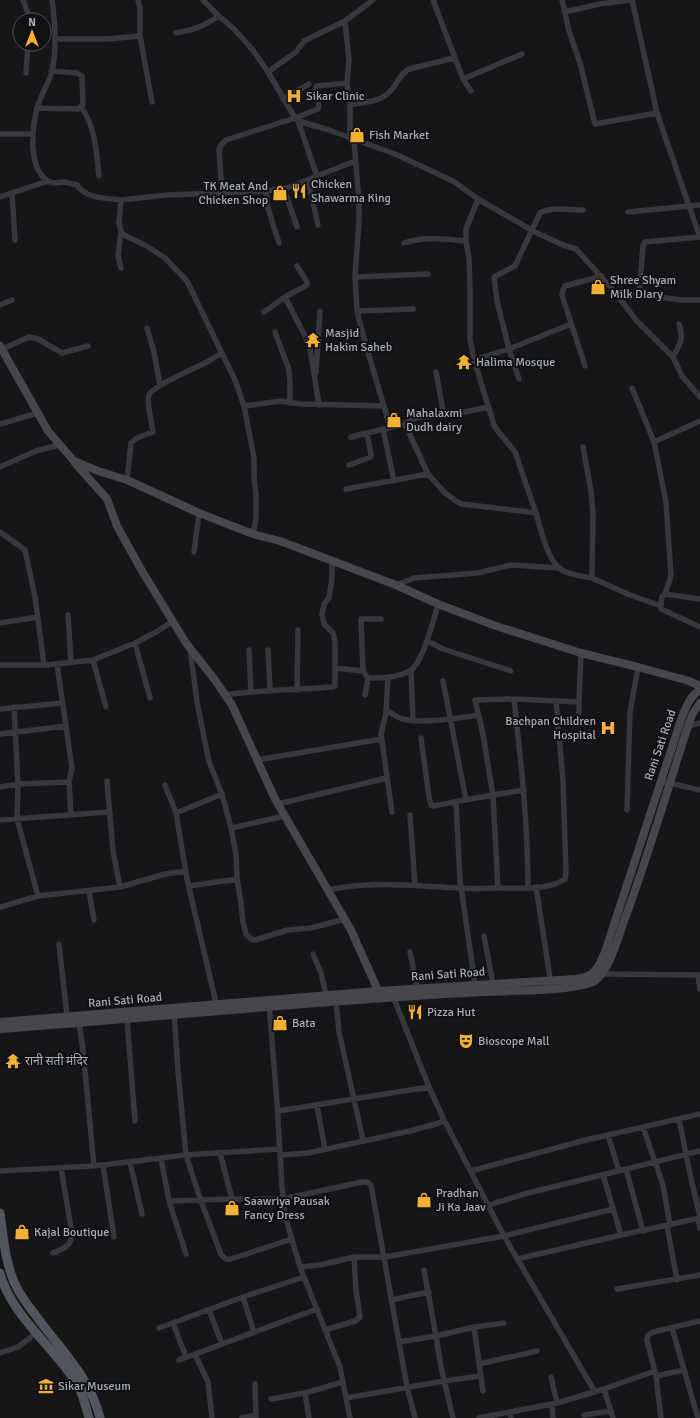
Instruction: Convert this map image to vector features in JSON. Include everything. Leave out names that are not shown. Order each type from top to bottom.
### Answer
[{"type":"main road","points":[[0,1213],[3,1240],[14,1281],[29,1306],[83,1377],[92,1392],[100,1418]]},
{"type":"main road","points":[[0,1273],[9,1294],[36,1333],[73,1378],[79,1388],[89,1418]]},
{"type":"street","points":[[23,0],[28,12]]},
{"type":"street","points":[[48,181],[41,175],[35,162],[33,134],[37,108],[51,71],[55,39],[52,0]]},
{"type":"street","points":[[138,0],[140,8],[140,36],[152,102]]},
{"type":"street","points":[[268,72],[296,52],[304,41],[345,21],[373,0]]},
{"type":"street","points":[[433,0],[454,58],[463,79],[472,92]]},
{"type":"street","points":[[562,0],[569,32],[580,63],[595,124],[657,113]]},
{"type":"street","points":[[564,12],[600,4],[632,0],[657,113],[700,237],[645,242],[643,246],[639,294]]},
{"type":"street","points":[[205,1],[243,39],[268,72],[296,120],[317,176]]},
{"type":"street","points":[[176,33],[192,30],[207,24],[219,16]]},
{"type":"street","points":[[345,21],[349,60],[347,83],[359,202],[355,277],[357,311],[390,427]]},
{"type":"street","points":[[55,39],[107,39],[140,36]]},
{"type":"street","points":[[26,73],[27,52]]},
{"type":"street","points":[[463,79],[522,54]]},
{"type":"street","points":[[350,105],[379,100],[392,89],[403,72],[409,69],[454,58]]},
{"type":"street","points":[[51,71],[77,73],[82,76],[84,102],[81,108]]},
{"type":"street","points":[[222,193],[219,150],[221,145],[226,140],[296,120],[319,108],[314,91],[317,86],[347,83]]},
{"type":"street","points":[[283,99],[309,84]]},
{"type":"street","points":[[37,108],[81,108]]},
{"type":"street","points":[[81,108],[88,116],[93,128],[99,176]]},
{"type":"street","points":[[296,120],[326,129],[352,140],[395,154],[453,181],[478,199],[532,230],[563,245],[576,249],[602,276],[636,320],[673,357],[682,376],[700,397]]},
{"type":"street","points":[[0,134],[33,134]]},
{"type":"street","points":[[0,197],[48,181],[77,185],[80,190],[94,197],[121,200],[167,195],[266,191],[284,189],[355,161]]},
{"type":"street","points":[[308,180],[318,225]]},
{"type":"street","points":[[284,189],[297,227]]},
{"type":"street","points":[[266,191],[268,208],[279,243]]},
{"type":"street","points":[[12,193],[15,240]]},
{"type":"street","points":[[478,199],[466,229],[466,241],[469,258],[470,339],[474,360],[497,430],[519,461],[550,556],[560,568]]},
{"type":"street","points":[[121,200],[119,223],[121,231],[118,256],[121,268]]},
{"type":"street","points":[[628,212],[700,205]]},
{"type":"street","points":[[519,379],[509,349],[497,301],[494,277],[515,266],[540,213],[544,210],[583,210]]},
{"type":"street","points":[[121,231],[124,235],[145,245],[165,258],[187,281],[235,380],[244,406],[254,458],[256,518],[253,534]]},
{"type":"street","points":[[404,243],[416,239],[466,241]]},
{"type":"street","points":[[264,312],[285,297],[308,284],[297,266]]},
{"type":"street","points":[[355,277],[428,274]]},
{"type":"street","points":[[585,366],[562,295],[562,290],[565,286],[602,276]]},
{"type":"street","points":[[614,291],[681,300],[700,300]]},
{"type":"street","points":[[285,297],[307,341],[316,379],[319,405]]},
{"type":"street","points":[[0,306],[12,300]]},
{"type":"street","points":[[357,311],[413,309]]},
{"type":"street","points":[[316,379],[320,311]]},
{"type":"street","points":[[474,360],[509,349],[571,324]]},
{"type":"street","points":[[673,357],[682,339],[679,324]]},
{"type":"street","points":[[147,328],[154,352],[160,386]]},
{"type":"street","points":[[275,332],[289,370],[290,403]]},
{"type":"street","points":[[88,346],[62,353],[38,339],[29,337],[0,349],[48,431],[107,499],[117,526],[142,571],[190,648],[232,705],[278,804],[345,919],[379,994]]},
{"type":"street","points":[[127,480],[131,443],[137,438],[153,432],[148,400],[149,394],[192,368],[203,364],[222,353]]},
{"type":"street","points":[[436,372],[444,416]]},
{"type":"street","points":[[632,388],[654,442],[663,487],[671,576],[666,594],[662,597],[660,606]]},
{"type":"street","points":[[244,406],[277,401],[319,405],[384,406]]},
{"type":"street","points":[[351,437],[406,424],[408,421],[428,416],[444,416],[490,408]]},
{"type":"street","points":[[0,424],[38,414]]},
{"type":"street","points":[[654,442],[700,421]]},
{"type":"street","points":[[406,424],[428,474],[445,493],[456,501],[462,504],[536,513]]},
{"type":"street","points":[[383,429],[394,481]]},
{"type":"street","points":[[349,464],[371,458],[367,433]]},
{"type":"street","points":[[0,467],[36,451],[59,444]]},
{"type":"street","points":[[583,448],[591,491],[593,514],[592,578]]},
{"type":"street","points":[[74,461],[98,471],[127,480],[199,513],[253,534],[280,541],[396,585],[438,604],[496,626],[581,653],[638,667],[688,681],[700,686]]},
{"type":"street","points":[[346,490],[428,474]]},
{"type":"street","points":[[194,552],[199,513]]},
{"type":"street","points":[[0,532],[25,550],[36,597],[44,665]]},
{"type":"street","points":[[225,695],[335,686],[336,668],[334,637],[333,633],[324,624],[322,614],[324,604],[329,598],[332,578],[332,561]]},
{"type":"street","points":[[396,585],[414,578],[478,573],[511,565],[560,568],[572,574],[592,578],[630,595],[660,606],[660,609],[700,627]]},
{"type":"street","points":[[666,594],[700,599]]},
{"type":"street","points":[[368,678],[392,677],[411,670],[427,641],[438,604]]},
{"type":"street","points":[[68,615],[71,662]]},
{"type":"street","points":[[0,623],[38,617]]},
{"type":"street","points":[[365,695],[368,678],[363,671],[361,619],[381,619]]},
{"type":"street","points":[[0,666],[44,665],[93,660],[135,644],[173,621]]},
{"type":"street","points":[[297,690],[298,630]]},
{"type":"street","points":[[427,641],[443,649],[511,671]]},
{"type":"street","points":[[135,644],[150,698]]},
{"type":"street","points":[[190,648],[196,702],[209,762],[222,794],[231,828],[236,854],[237,879],[246,934],[251,939],[255,940],[288,930],[310,928],[345,919]]},
{"type":"street","points":[[249,650],[251,692]]},
{"type":"street","points":[[268,650],[270,691]]},
{"type":"street","points":[[580,713],[581,653]]},
{"type":"street","points":[[93,660],[106,707]]},
{"type":"street","points":[[57,664],[72,768],[69,782],[71,815]]},
{"type":"street","points":[[627,810],[630,712],[638,667]]},
{"type":"street","points":[[336,668],[363,671]]},
{"type":"street","points":[[411,670],[413,720]]},
{"type":"street","points":[[388,677],[386,710],[381,730],[392,812]]},
{"type":"street","points":[[443,681],[466,800]]},
{"type":"street","name":"Rani Sati Road","points":[[392,993],[417,988],[475,984],[551,985],[584,978],[591,975],[608,954],[660,781],[682,717],[695,693],[700,690]]},
{"type":"street","points":[[498,888],[492,795],[483,734],[475,700],[514,699],[579,702]]},
{"type":"street","points":[[514,699],[524,790],[528,844],[528,888]]},
{"type":"street","points":[[328,890],[348,885],[528,888],[559,884],[565,879],[566,872],[563,781],[556,701]]},
{"type":"street","points":[[0,708],[63,703]]},
{"type":"street","points":[[0,1029],[127,1019],[174,1012],[269,1003],[336,1001],[379,994],[551,985],[586,985],[596,981],[602,974],[608,954],[643,869],[688,726],[692,715],[700,703]]},
{"type":"street","points":[[14,707],[18,784],[17,819],[38,896]]},
{"type":"street","points":[[386,710],[399,718],[413,720],[450,719],[478,715]]},
{"type":"street","points":[[688,726],[700,723]]},
{"type":"street","points":[[0,734],[66,726]]},
{"type":"street","points":[[421,738],[431,805],[435,807],[524,790]]},
{"type":"street","points":[[257,760],[382,739]]},
{"type":"street","points":[[278,804],[387,778]]},
{"type":"street","points":[[107,781],[113,851],[120,887]]},
{"type":"street","points":[[660,781],[700,790]]},
{"type":"street","points":[[0,787],[18,784],[69,782]]},
{"type":"street","points":[[165,785],[176,813],[189,886],[216,1003]]},
{"type":"street","points":[[176,813],[222,794]]},
{"type":"street","points":[[456,802],[461,888],[475,984]]},
{"type":"street","points":[[0,820],[109,812]]},
{"type":"street","points":[[410,815],[415,885]]},
{"type":"street","points":[[231,828],[285,816]]},
{"type":"street","points":[[0,906],[38,896],[120,887],[165,874],[186,871]]},
{"type":"street","points":[[189,886],[237,879]]},
{"type":"street","points":[[536,887],[551,985]]},
{"type":"street","points":[[89,891],[94,920]]},
{"type":"street","points":[[484,936],[493,984]]},
{"type":"street","points":[[59,944],[67,1016]]},
{"type":"street","points":[[410,952],[417,988]]},
{"type":"street","points":[[313,954],[326,995]]},
{"type":"street","points":[[602,974],[699,976],[700,989]]},
{"type":"street","points":[[392,993],[428,1087],[444,1120],[517,1260],[594,1392]]},
{"type":"street","name":"Rani Sati Road","points":[[0,1022],[67,1016],[174,1012],[216,1003],[269,1003],[326,995],[379,994]]},
{"type":"street","points":[[336,1001],[339,1032],[363,1140]]},
{"type":"street","points":[[269,1003],[285,1216],[300,1267],[340,1367],[350,1418]]},
{"type":"street","points":[[174,1012],[186,1155],[221,1254],[228,1260],[292,1239]]},
{"type":"street","points":[[127,1019],[135,1121]]},
{"type":"street","points":[[79,1023],[94,1166]]},
{"type":"street","points":[[278,1111],[355,1100],[428,1087]]},
{"type":"street","points":[[317,1106],[325,1149]]},
{"type":"street","points":[[471,1171],[608,1135],[700,1114]]},
{"type":"street","points":[[679,1119],[700,1228]]},
{"type":"street","points":[[280,1155],[325,1149],[410,1131],[444,1120]]},
{"type":"street","points":[[644,1127],[663,1185],[677,1280]]},
{"type":"street","points":[[608,1135],[619,1171]]},
{"type":"street","points":[[0,1171],[94,1166],[186,1155],[279,1149]]},
{"type":"street","points":[[489,1205],[524,1194],[700,1151]]},
{"type":"street","points":[[220,1153],[232,1199]]},
{"type":"street","points":[[162,1158],[169,1201],[186,1254]]},
{"type":"street","points":[[130,1162],[142,1214]]},
{"type":"street","points":[[103,1165],[114,1237]]},
{"type":"street","points":[[53,1253],[70,1243],[72,1234],[61,1168]]},
{"type":"street","points":[[626,1169],[643,1231]]},
{"type":"street","points":[[602,1175],[621,1235]]},
{"type":"street","points":[[169,1201],[283,1199],[368,1182],[371,1185],[407,1387],[415,1418]]},
{"type":"street","points":[[300,1267],[320,1265],[354,1257],[385,1257],[504,1236],[613,1209]]},
{"type":"street","points":[[517,1260],[699,1217]]},
{"type":"street","points":[[325,1330],[355,1321],[360,1316],[356,1290],[354,1257]]},
{"type":"street","points":[[424,1270],[444,1381],[453,1418]]},
{"type":"street","points":[[617,1289],[700,1275]]},
{"type":"street","points":[[159,1328],[243,1297],[304,1277]]},
{"type":"street","points":[[391,1300],[429,1292]]},
{"type":"street","points":[[243,1297],[254,1332]]},
{"type":"street","points":[[179,1360],[317,1309]]},
{"type":"street","points":[[210,1310],[222,1344]]},
{"type":"street","points":[[661,1418],[656,1373],[648,1347],[648,1335],[653,1332],[700,1321]]},
{"type":"street","points":[[173,1323],[186,1357]]},
{"type":"street","points":[[399,1342],[436,1336],[474,1327],[504,1323]]},
{"type":"street","points":[[474,1327],[483,1391]]},
{"type":"street","points":[[672,1328],[698,1418]]},
{"type":"street","points":[[0,1353],[18,1347],[36,1333]]},
{"type":"street","points":[[479,1364],[537,1351]]},
{"type":"street","points":[[195,1354],[208,1382],[212,1418]]},
{"type":"street","points":[[479,1418],[510,1415],[554,1404],[656,1373],[684,1370]]},
{"type":"street","points":[[346,1398],[480,1376]]},
{"type":"street","points":[[551,1377],[554,1404],[553,1418]]},
{"type":"street","points":[[271,1399],[343,1382]]},
{"type":"street","points":[[242,1418],[256,1417],[254,1384]]},
{"type":"street","points":[[604,1389],[613,1418]]},
{"type":"street","points":[[305,1392],[309,1418]]},
{"type":"street","points":[[584,1415],[611,1411]]},
{"type":"place","name":"Sikar Clinic","points":[[294,96]]},
{"type":"place","name":"Fish Market","points":[[357,135]]},
{"type":"place","name":"Chicken Shawarma King","points":[[299,191]]},
{"type":"place","name":"TK Meat And Chicken Shop","points":[[280,193]]},
{"type":"place","name":"Shree Shyam Milk DIary","points":[[598,287]]},
{"type":"place","name":"Masjid Hakim Saheb","points":[[313,340]]},
{"type":"place","name":"Halima Mosque","points":[[464,362]]},
{"type":"place","name":"Mahalaxmi Dudh dairy","points":[[394,420]]},
{"type":"place","name":"Bachpan Children Hospital","points":[[608,728]]},
{"type":"place","name":"Pizza Hut","points":[[415,1012]]},
{"type":"place","name":"Bata","points":[[280,1023]]},
{"type":"place","name":"Bioscope Mall","points":[[466,1041]]},
{"type":"place","name":"रानी सती मंदिर","points":[[13,1061]]},
{"type":"place","name":"Pradhan Ji Ka Jaav","points":[[424,1200]]},
{"type":"place","name":"Saawriya Pausak Fancy Dress","points":[[232,1208]]},
{"type":"place","name":"Kajal Boutique","points":[[22,1232]]},
{"type":"place","name":"Sikar Museum","points":[[46,1386]]}]
